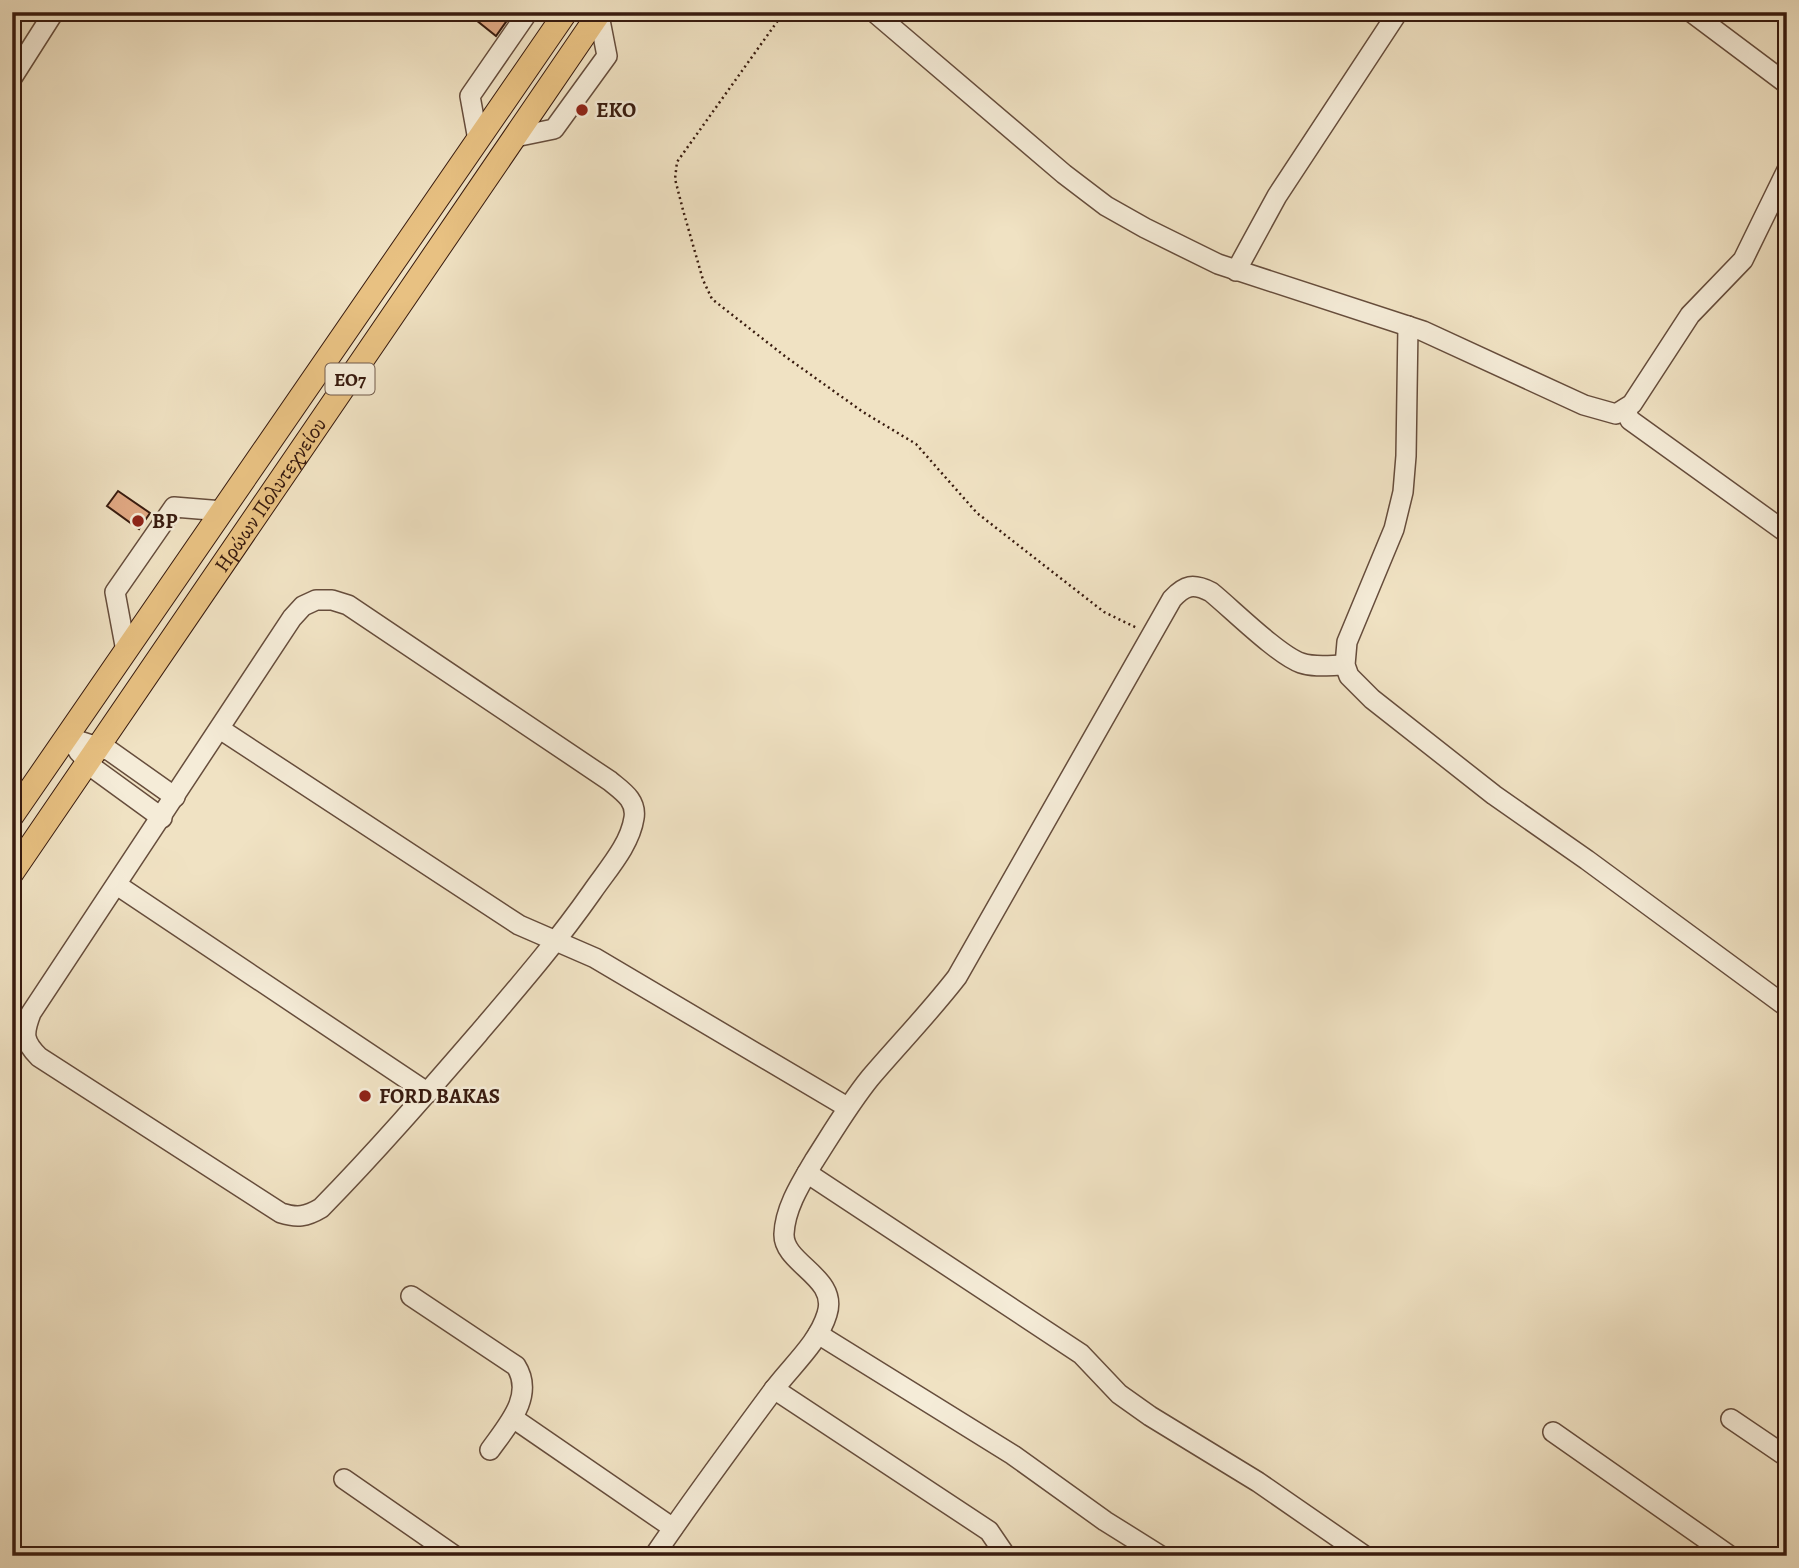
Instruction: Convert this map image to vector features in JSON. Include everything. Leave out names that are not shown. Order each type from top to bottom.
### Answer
[{"type":"main road","name":"Ηρώων Πολυτεχνείου","points":[[12,816],[566,12]]},
{"type":"main road","name":"Ηρώων Πολυτεχνείου","points":[[12,873],[600,13]]},
{"type":"street","points":[[12,78],[54,12]]},
{"type":"street","points":[[478,140],[470,96],[528,12]]},
{"type":"street","points":[[874,12],[1064,174],[1106,206],[1168,240],[1236,271],[1408,326],[1584,405],[1616,414],[1632,404],[1690,315],[1743,260],[1787,170]]},
{"type":"street","points":[[1236,271],[1277,196],[1398,12]]},
{"type":"street","points":[[1691,12],[1787,84]]},
{"type":"street","points":[[1408,326],[1403,492],[1390,541],[1349,633],[1345,664],[1349,676],[1358,687],[1494,795],[1787,1007]]},
{"type":"street","points":[[1625,409],[1630,420],[1787,533]]},
{"type":"street","points":[[126,652],[115,592],[174,507],[223,511]]},
{"type":"street","points":[[654,1556],[774,1389],[818,1334],[829,1311],[825,1290],[793,1254],[784,1238],[787,1216],[807,1173],[847,1107],[957,977],[1172,598],[1184,587],[1198,585],[1211,592],[1285,654],[1302,663],[1320,666],[1345,664]]},
{"type":"street","points":[[316,600],[332,600],[348,606],[610,781],[631,800],[635,808],[634,819],[624,844],[557,941],[385,1142],[321,1208],[308,1216],[294,1217],[281,1213],[39,1057],[28,1046],[25,1030],[31,1013],[175,797],[292,618],[303,606],[316,600]]},
{"type":"street","points":[[220,729],[519,925],[595,958],[847,1107]]},
{"type":"street","points":[[66,737],[94,755],[162,818]]},
{"type":"street","points":[[94,755],[110,751],[175,797]]},
{"type":"street","points":[[117,885],[428,1093]]},
{"type":"street","points":[[807,1173],[1081,1354],[1119,1394],[1150,1416],[1258,1482],[1365,1556]]},
{"type":"street","points":[[411,1296],[516,1366],[522,1376],[522,1398],[513,1418],[490,1450]]},
{"type":"street","points":[[818,1334],[1013,1455],[1105,1521],[1161,1556]]},
{"type":"street","points":[[774,1389],[989,1531],[1006,1556]]},
{"type":"street","points":[[513,1418],[673,1528]]},
{"type":"street","points":[[1731,1419],[1787,1457]]},
{"type":"street","points":[[1553,1432],[1730,1556]]},
{"type":"street","points":[[344,1479],[455,1556]]},
{"type":"path","points":[[784,12],[677,162],[675,179],[682,210],[703,280],[712,299],[863,412],[916,444],[976,513],[1104,612],[1152,636]]},
{"type":"building","points":[[466,12],[513,12],[496,36]]},
{"type":"building","points":[[118,491],[150,513],[139,529],[107,506]]},
{"type":"place","name":"EKO","points":[[582,110]]},
{"type":"place","name":"BP","points":[[138,521]]},
{"type":"place","name":"FORD BAKAS","points":[[365,1096]]}]
